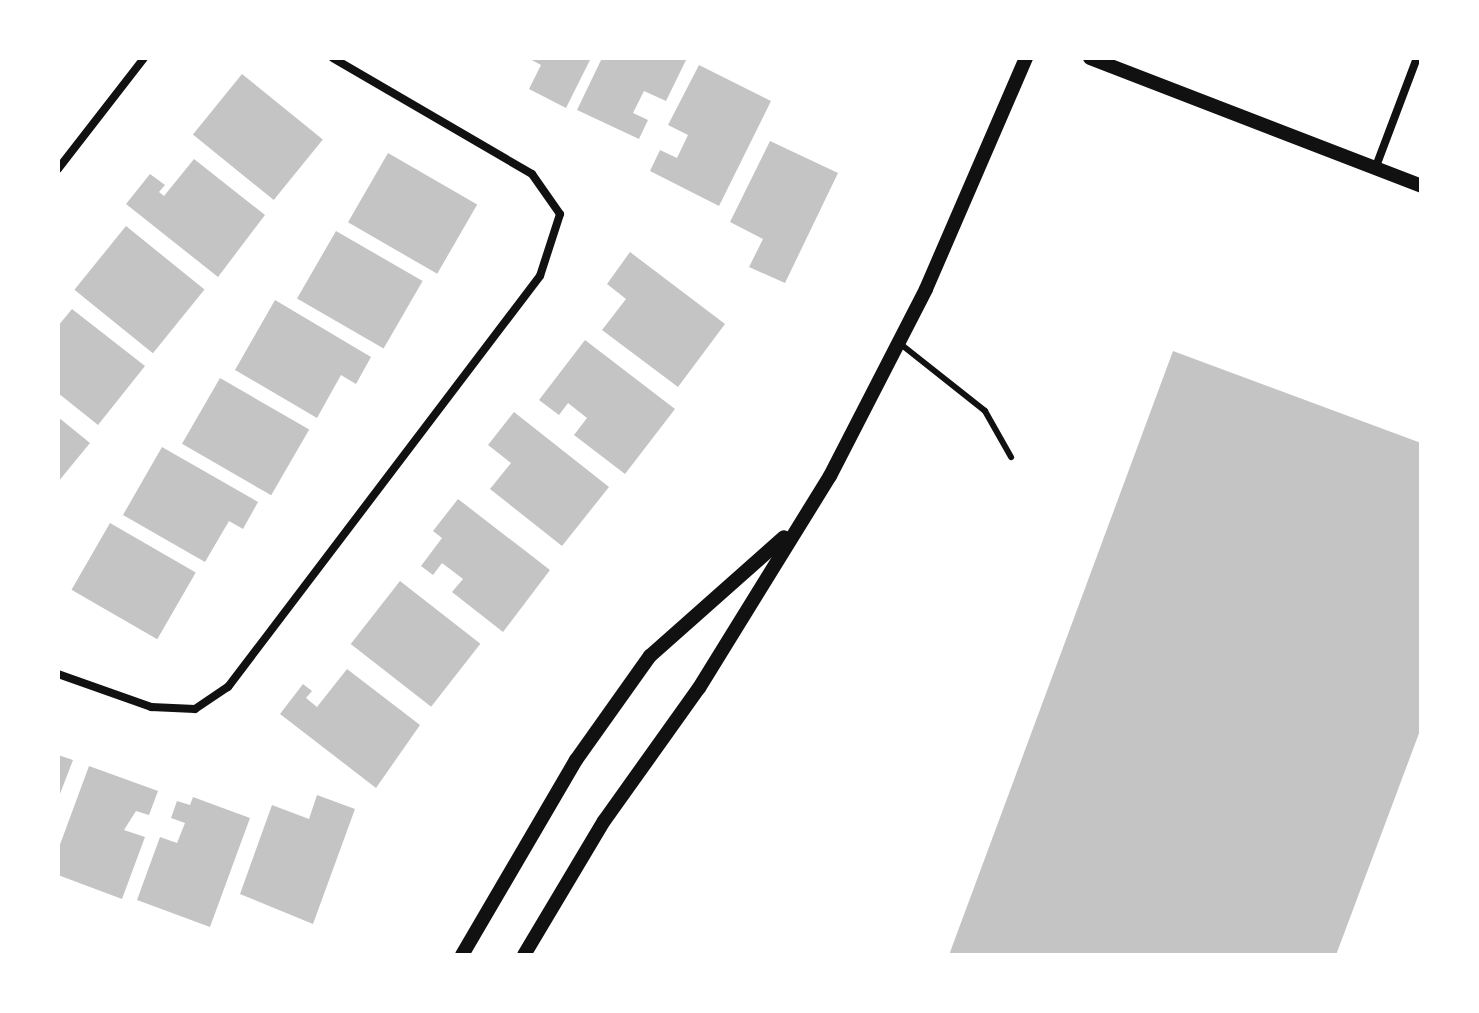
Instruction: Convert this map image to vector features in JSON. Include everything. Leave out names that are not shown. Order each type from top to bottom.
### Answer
[{"type":"street","points":[[58,169],[144,58]]},
{"type":"street","points":[[58,674],[151,707],[195,709],[228,687],[540,276],[560,214],[532,174],[333,58]]},
{"type":"street","points":[[524,955],[604,821],[699,688],[796,526],[830,476],[898,342],[1026,58]]},
{"type":"street","points":[[1090,58],[1421,186]]},
{"type":"street","points":[[1375,169],[1417,58]]},
{"type":"street","points":[[462,955],[576,760],[650,656],[796,526]]},
{"type":"lane","points":[[898,342],[985,411],[1011,457]]},
{"type":"building","points":[[528,58],[591,58],[566,108],[529,89],[541,65]]},
{"type":"building","points":[[602,58],[687,58],[666,101],[644,91],[633,113],[648,120],[639,139],[577,110]]},
{"type":"building","points":[[699,65],[771,101],[719,206],[650,171],[660,150],[677,158],[688,135],[668,125]]},
{"type":"building","points":[[242,74],[323,139],[274,200],[193,135]]},
{"type":"building","points":[[770,141],[838,173],[785,283],[749,267],[763,239],[730,222]]},
{"type":"building","points":[[388,153],[477,204],[437,274],[348,222]]},
{"type":"building","points":[[194,159],[265,215],[218,277],[126,204],[150,174],[165,185],[159,192],[164,196]]},
{"type":"building","points":[[126,226],[204,290],[153,353],[74,290]]},
{"type":"building","points":[[336,231],[423,281],[384,349],[297,299]]},
{"type":"building","points":[[630,252],[725,324],[678,387],[602,330],[626,299],[607,284]]},
{"type":"building","points":[[275,300],[371,357],[356,384],[341,375],[317,418],[235,370]]},
{"type":"building","points":[[72,309],[145,366],[98,425],[58,393],[58,326]]},
{"type":"building","points":[[585,340],[675,409],[625,474],[574,435],[587,418],[568,403],[559,415],[539,400]]},
{"type":"building","points":[[1173,351],[1421,443],[1421,728],[1336,955],[949,955]]},
{"type":"building","points":[[220,378],[309,430],[271,495],[182,444]]},
{"type":"building","points":[[514,412],[609,487],[562,546],[490,489],[511,463],[488,445]]},
{"type":"building","points":[[58,417],[90,443],[58,482]]},
{"type":"building","points":[[162,447],[258,502],[243,529],[229,521],[205,562],[123,515]]},
{"type":"building","points":[[458,499],[550,570],[503,632],[452,592],[463,579],[442,563],[433,575],[421,566],[442,538],[433,531]]},
{"type":"building","points":[[110,523],[196,572],[157,639],[72,590]]},
{"type":"building","points":[[400,581],[480,644],[431,707],[351,644]]},
{"type":"building","points":[[347,669],[420,725],[376,788],[280,714],[303,684],[312,691],[306,698],[317,707]]},
{"type":"building","points":[[58,755],[73,760],[58,799]]},
{"type":"building","points":[[89,766],[158,791],[149,815],[136,811],[124,830],[145,837],[122,899],[58,875],[58,850]]},
{"type":"building","points":[[317,795],[355,809],[313,924],[240,894],[272,805],[309,819]]},
{"type":"building","points":[[193,797],[250,818],[210,927],[137,900],[160,837],[177,843],[185,823],[171,818],[177,801],[190,805]]}]
